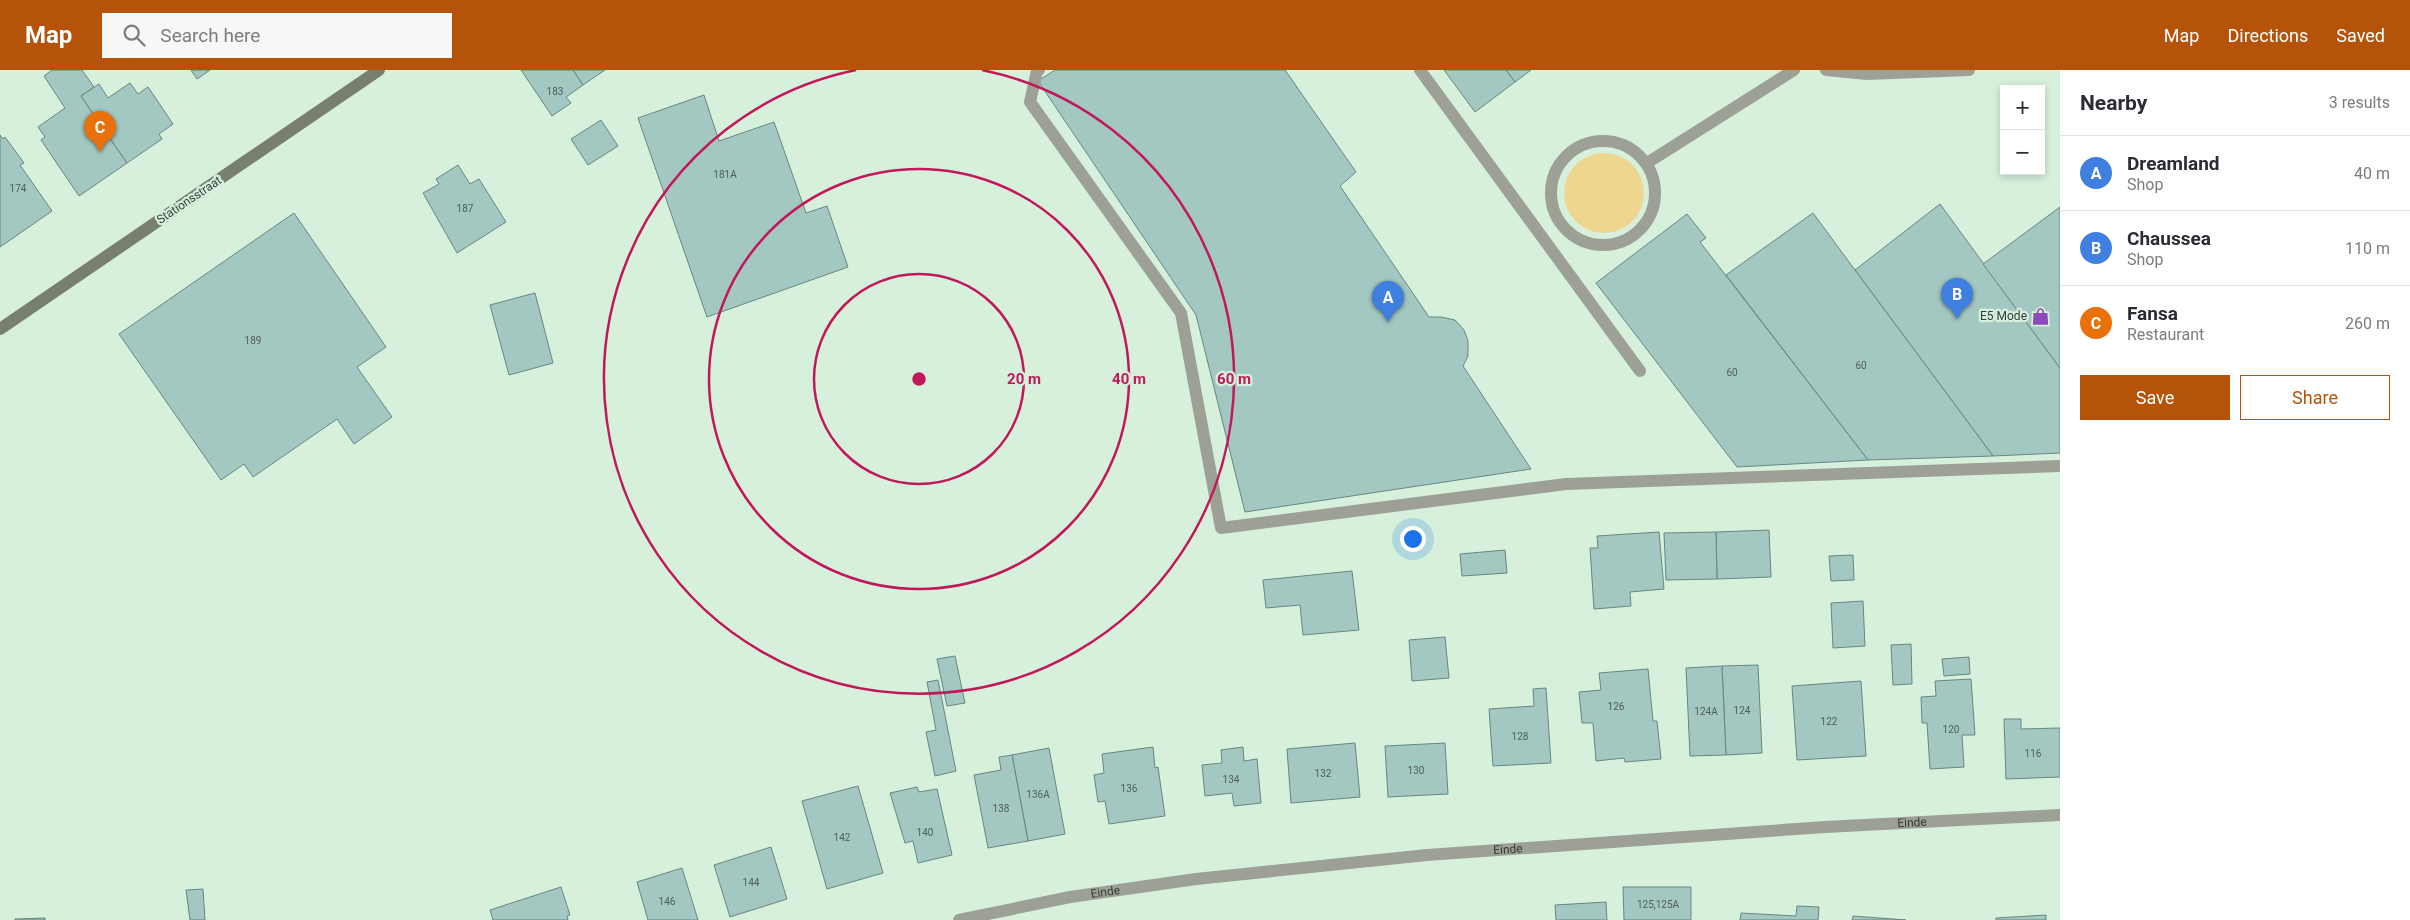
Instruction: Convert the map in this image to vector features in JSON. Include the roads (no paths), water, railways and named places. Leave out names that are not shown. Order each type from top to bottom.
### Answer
[{"type":"main road","name":"Stationsstraat","points":[[0,329],[379,70]]},
{"type":"street","points":[[1039,70],[1036,72],[1030,102],[1181,312],[1221,528],[1566,484],[2060,466]]},
{"type":"street","points":[[1420,70],[1640,371]]},
{"type":"street","points":[[1646,163],[1794,70]]},
{"type":"street","points":[[1826,70],[1867,74],[1969,70]]},
{"type":"street","points":[[1613,141],[1626,145],[1646,163],[1652,174],[1655,199],[1652,212],[1637,232],[1626,240],[1602,245],[1577,238],[1558,222],[1552,204],[1550,186],[1556,169],[1566,154],[1582,144],[1613,141]]},
{"type":"street","points":[[1540,235],[1558,222]]},
{"type":"street","name":"Einde","points":[[959,920],[1070,897],[1138,887],[1427,855],[1767,830],[2060,815]]},
{"type":"place","name":"Fansa","points":[[100,152]]},
{"type":"place","name":"E5 Mode","points":[[2041,316]]},
{"type":"place","name":"Chaussea","points":[[1957,319]]},
{"type":"place","name":"Dreamland","points":[[1388,322]]}]
